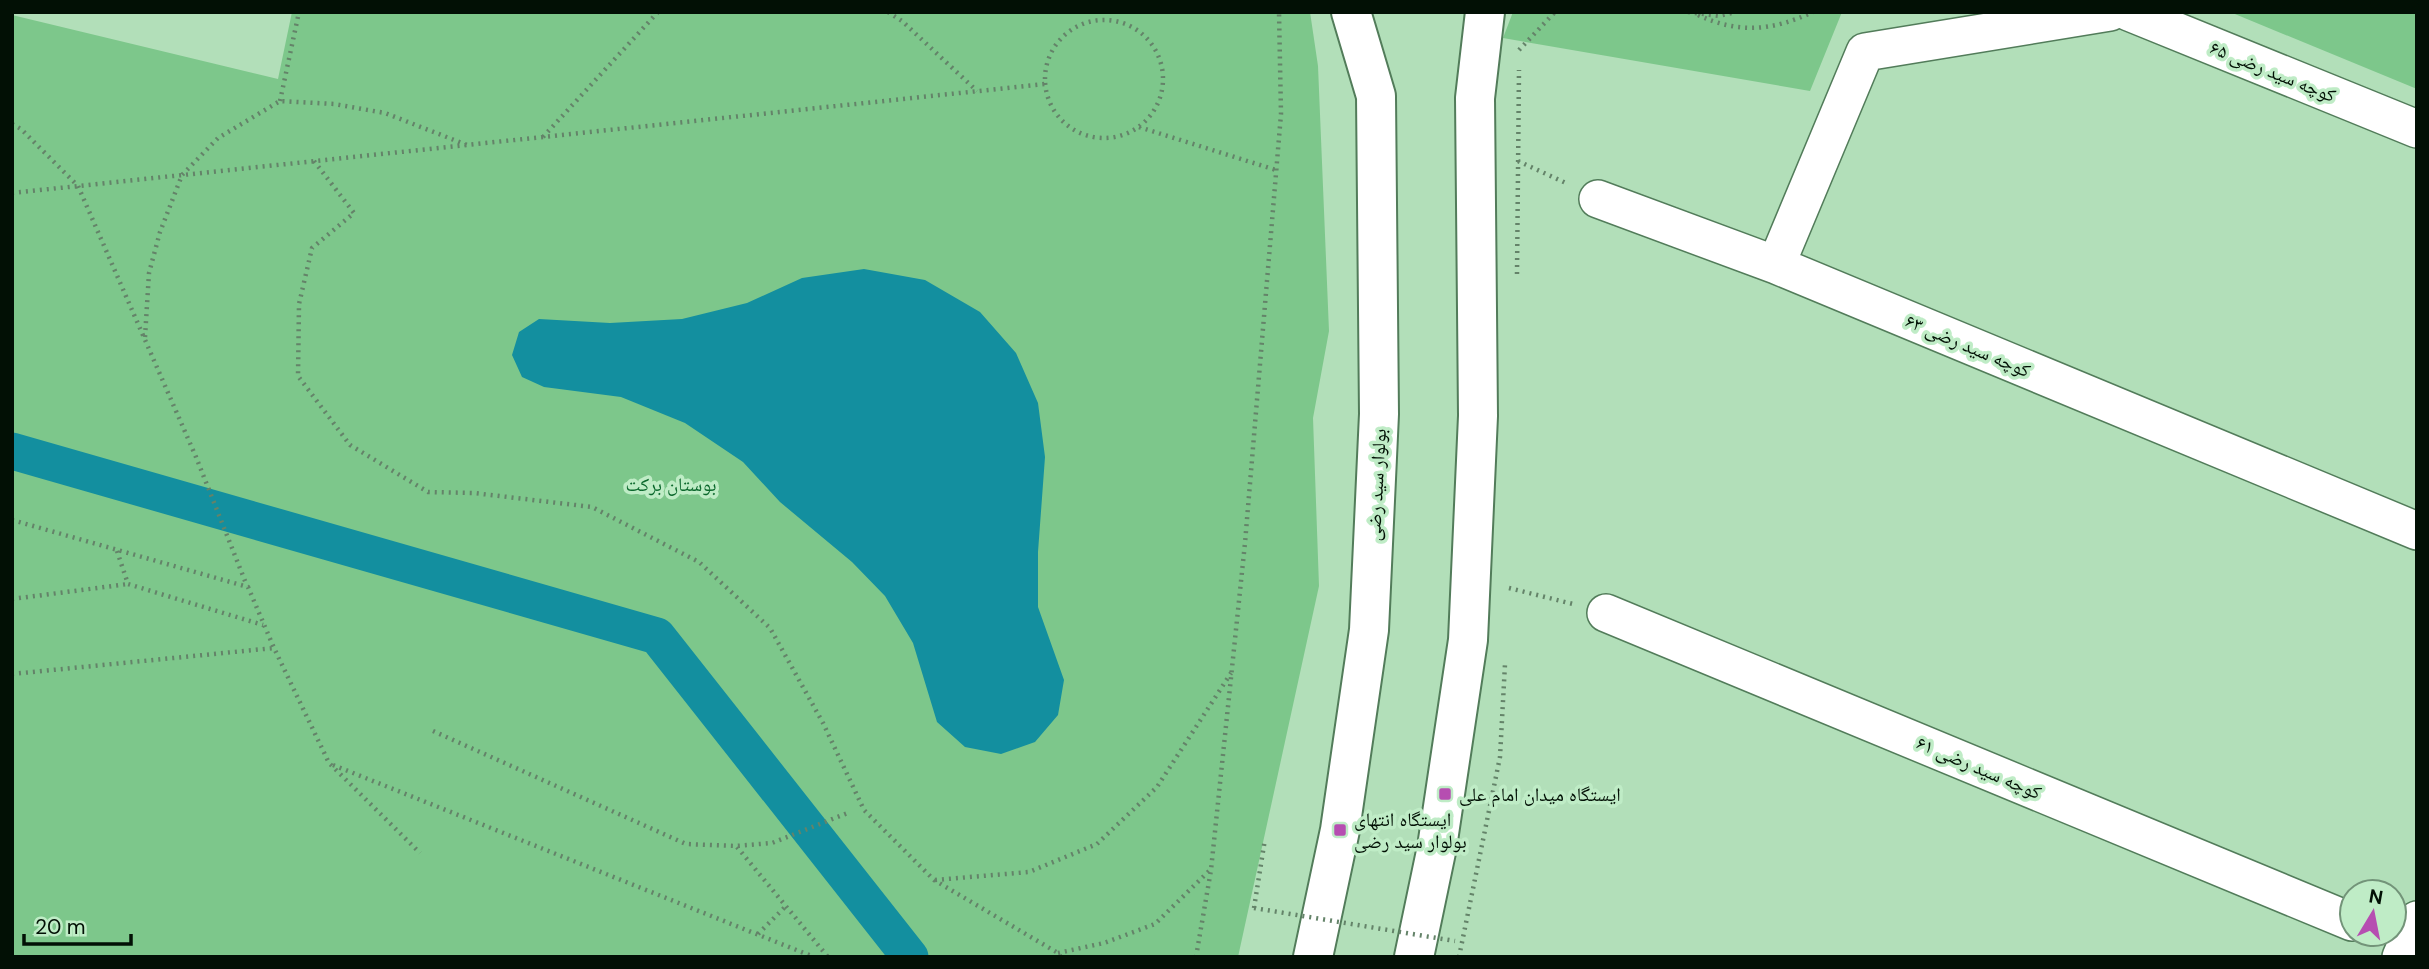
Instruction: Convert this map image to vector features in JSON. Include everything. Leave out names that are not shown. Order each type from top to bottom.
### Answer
[{"type":"main road","name":"بولوار سید رضی","points":[[1313,957],[1340,830],[1369,631],[1378,428],[1376,96],[1350,12]]},
{"type":"main road","points":[[1414,957],[1437,848],[1468,640],[1478,416],[1475,98],[1485,12]]},
{"type":"street","points":[[1776,265],[1865,51],[2110,12]]},
{"type":"street","name":"کوچه سید رضی ۶۵","points":[[2129,12],[2417,129]]},
{"type":"street","name":"کوچه سید رضی ۶۳","points":[[1598,199],[1776,265],[2417,531]]},
{"type":"street","name":"کوچه سید رضی ۶۱","points":[[1606,613],[2338,916]]},
{"type":"path","points":[[280,101],[299,12]]},
{"type":"path","points":[[542,138],[658,12]]},
{"type":"path","points":[[888,12],[902,21],[978,92]]},
{"type":"path","points":[[900,12],[902,21]]},
{"type":"path","points":[[1196,957],[1211,870],[1247,529],[1281,114],[1279,12]]},
{"type":"path","points":[[1688,12],[1720,26],[1751,28],[1785,25],[1813,12]]},
{"type":"path","points":[[1698,15],[1719,16],[1736,12]]},
{"type":"path","points":[[1108,20],[1129,24],[1146,36],[1158,52],[1163,73],[1162,93],[1154,112],[1139,127],[1121,136],[1100,137],[1080,133],[1063,121],[1051,105],[1045,84],[1047,64],[1055,45],[1070,30],[1088,22],[1108,20]]},
{"type":"path","points":[[12,193],[1045,84]]},
{"type":"path","points":[[145,341],[149,273],[160,232],[182,175],[218,138],[280,101],[334,104],[385,113],[467,146]]},
{"type":"path","points":[[12,124],[21,129],[78,186],[196,457],[247,587],[329,763],[419,853]]},
{"type":"path","points":[[1139,127],[1276,170]]},
{"type":"path","points":[[314,161],[354,213],[312,248],[299,304],[299,376],[349,445],[428,492],[474,493],[592,507],[699,562],[770,628],[823,723],[864,810],[934,880],[1059,955],[1104,943],[1155,924],[1211,870]]},
{"type":"path","points":[[1518,161],[1598,199]]},
{"type":"path","points":[[12,520],[247,587]]},
{"type":"path","points":[[117,550],[128,584]]},
{"type":"path","points":[[12,599],[128,584],[264,625]]},
{"type":"path","points":[[1509,588],[1606,613]]},
{"type":"path","points":[[12,674],[274,648]]},
{"type":"path","points":[[934,880],[1029,872],[1097,844],[1157,787],[1232,672]]},
{"type":"path","points":[[433,731],[686,844],[736,846],[772,843],[849,813]]},
{"type":"path","points":[[329,763],[814,957]]},
{"type":"path","points":[[1265,839],[1254,908],[1455,941]]},
{"type":"path","points":[[736,846],[828,957]]},
{"type":"path","points":[[758,934],[786,906]]},
{"type":"green space","name":"بوستان برکت","points":[[292,12],[1310,12],[1318,66],[1329,331],[1313,418],[1319,586],[1238,957],[12,957],[12,15],[278,79]]},
{"type":"green space","points":[[1513,12],[1842,12],[1810,91],[1503,38]]},
{"type":"green space","points":[[2230,12],[2417,12],[2417,89]]},
{"type":"water","points":[[864,269],[925,280],[980,312],[1016,353],[1038,403],[1045,457],[1038,552],[1038,607],[1064,680],[1058,715],[1035,742],[1001,754],[965,747],[937,722],[913,643],[885,596],[852,562],[780,502],[743,462],[685,423],[621,397],[544,387],[522,377],[512,355],[519,332],[539,319],[610,323],[682,319],[747,303],[802,278]]},
{"type":"waterway","points":[[12,451],[657,636],[910,957]]},
{"type":"place","name":"ایستگاه میدان امام علی","points":[[1445,794]]},
{"type":"place","name":"ایستگاه انتهای بولوار سید رضی","points":[[1340,830]]}]
